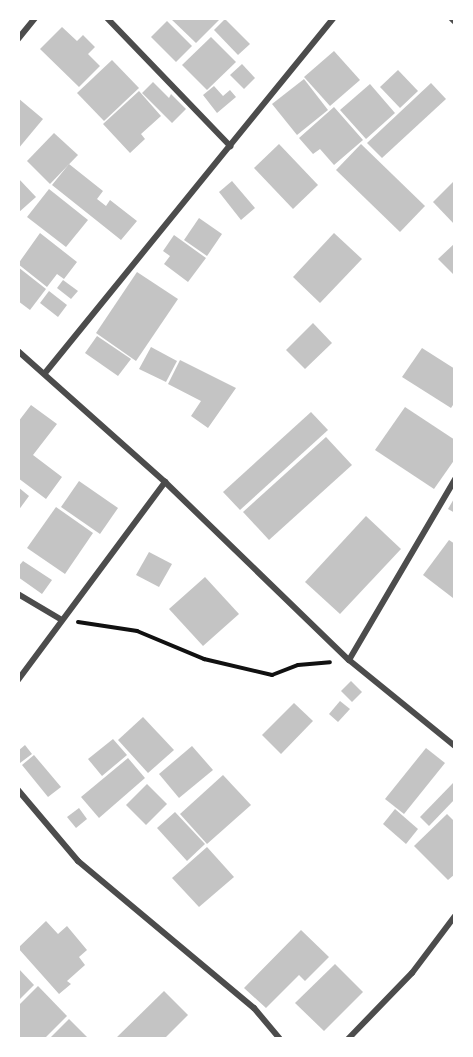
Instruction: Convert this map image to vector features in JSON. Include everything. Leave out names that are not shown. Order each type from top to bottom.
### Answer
[{"type":"street","points":[[18,39],[35,18]]},
{"type":"street","points":[[107,18],[230,146]]},
{"type":"street","points":[[45,373],[334,18]]},
{"type":"street","points":[[451,18],[455,22]]},
{"type":"street","points":[[18,351],[165,482],[349,660],[455,746]]},
{"type":"street","points":[[349,660],[455,478]]},
{"type":"street","points":[[18,680],[165,482]]},
{"type":"street","points":[[18,594],[62,620]]},
{"type":"street","points":[[18,790],[78,861],[254,1008],[280,1039]]},
{"type":"street","points":[[348,1039],[412,973],[455,916]]},
{"type":"path","points":[[62,620],[137,631],[204,659],[272,675],[298,665],[349,660]]},
{"type":"building","points":[[170,18],[221,18],[196,43]]},
{"type":"building","points":[[225,19],[250,44],[238,55],[214,30]]},
{"type":"building","points":[[167,21],[192,46],[176,62],[151,37]]},
{"type":"building","points":[[62,27],[77,41],[83,35],[95,47],[88,54],[100,66],[79,87],[40,49]]},
{"type":"building","points":[[211,37],[236,62],[207,90],[182,65]]},
{"type":"building","points":[[334,51],[360,80],[330,106],[304,77]]},
{"type":"building","points":[[112,60],[139,88],[104,121],[77,93]]},
{"type":"building","points":[[242,64],[255,78],[244,89],[230,75]]},
{"type":"building","points":[[398,70],[418,91],[400,108],[380,87]]},
{"type":"building","points":[[304,79],[328,110],[297,135],[272,104]]},
{"type":"building","points":[[153,82],[169,98],[171,94],[186,109],[172,123],[142,93]]},
{"type":"building","points":[[431,83],[446,99],[382,158],[367,143]]},
{"type":"building","points":[[370,84],[395,113],[366,139],[340,110]]},
{"type":"building","points":[[214,86],[223,96],[230,90],[236,97],[217,113],[203,95]]},
{"type":"building","points":[[139,91],[161,116],[141,134],[145,139],[130,153],[103,124]]},
{"type":"building","points":[[18,98],[43,119],[18,149]]},
{"type":"building","points":[[334,107],[363,140],[334,165],[320,149],[313,154],[299,138]]},
{"type":"building","points":[[54,133],[78,155],[50,184],[27,161]]},
{"type":"building","points":[[279,144],[318,185],[293,209],[254,168]]},
{"type":"building","points":[[361,144],[425,206],[400,232],[336,170]]},
{"type":"building","points":[[69,164],[103,191],[97,199],[106,206],[110,200],[137,221],[121,240],[52,185]]},
{"type":"building","points":[[18,178],[36,197],[18,213]]},
{"type":"building","points":[[455,180],[455,225],[433,202]]},
{"type":"building","points":[[232,181],[255,208],[241,220],[219,192]]},
{"type":"building","points":[[49,189],[88,220],[66,247],[27,217]]},
{"type":"building","points":[[199,218],[222,234],[207,256],[184,240]]},
{"type":"building","points":[[40,233],[77,262],[64,279],[57,274],[47,287],[18,264]]},
{"type":"building","points":[[334,233],[362,259],[320,303],[293,277]]},
{"type":"building","points":[[174,235],[206,258],[188,282],[164,264],[170,256],[163,251]]},
{"type":"building","points":[[455,243],[455,276],[438,259]]},
{"type":"building","points":[[18,267],[46,289],[30,310],[18,301]]},
{"type":"building","points":[[137,272],[178,299],[136,361],[96,333]]},
{"type":"building","points":[[63,280],[78,291],[71,299],[57,288]]},
{"type":"building","points":[[49,291],[67,305],[58,317],[40,303]]},
{"type":"building","points":[[313,323],[332,343],[305,369],[286,350]]},
{"type":"building","points":[[97,336],[131,359],[118,376],[85,353]]},
{"type":"building","points":[[151,347],[177,361],[166,382],[139,369]]},
{"type":"building","points":[[422,348],[455,369],[455,402],[451,408],[402,377]]},
{"type":"building","points":[[180,360],[236,388],[208,428],[191,416],[201,401],[168,384]]},
{"type":"building","points":[[31,405],[57,424],[33,455],[62,477],[46,499],[18,478],[18,422]]},
{"type":"building","points":[[405,407],[455,440],[455,459],[434,489],[375,450]]},
{"type":"building","points":[[311,412],[328,430],[240,510],[223,492]]},
{"type":"building","points":[[326,437],[352,465],[269,540],[243,512]]},
{"type":"building","points":[[79,481],[118,508],[100,534],[61,507]]},
{"type":"building","points":[[18,487],[29,496],[18,511]]},
{"type":"building","points":[[455,497],[455,513],[448,509]]},
{"type":"building","points":[[56,507],[93,533],[65,574],[27,548]]},
{"type":"building","points":[[366,516],[401,549],[340,614],[305,582]]},
{"type":"building","points":[[449,540],[455,544],[453,598],[423,575]]},
{"type":"building","points":[[149,552],[172,564],[159,587],[136,575]]},
{"type":"building","points":[[23,561],[52,580],[42,594],[18,577],[18,567]]},
{"type":"building","points":[[205,577],[239,614],[203,646],[169,609]]},
{"type":"building","points":[[351,681],[362,692],[352,702],[341,691]]},
{"type":"building","points":[[340,701],[350,709],[338,722],[329,714]]},
{"type":"building","points":[[294,703],[313,721],[281,754],[262,735]]},
{"type":"building","points":[[143,717],[174,750],[148,773],[118,740]]},
{"type":"building","points":[[113,739],[127,755],[102,776],[88,759]]},
{"type":"building","points":[[25,745],[32,754],[20,763],[18,751]]},
{"type":"building","points":[[192,746],[213,770],[179,798],[159,774]]},
{"type":"building","points":[[426,748],[445,763],[404,814],[385,799]]},
{"type":"building","points":[[34,755],[61,787],[48,797],[22,765]]},
{"type":"building","points":[[128,758],[145,778],[99,818],[81,797]]},
{"type":"building","points":[[223,775],[251,805],[207,844],[180,814]]},
{"type":"building","points":[[454,782],[455,799],[429,826],[420,817]]},
{"type":"building","points":[[147,784],[167,804],[146,825],[126,805]]},
{"type":"building","points":[[79,808],[87,819],[76,828],[67,817]]},
{"type":"building","points":[[395,809],[418,829],[406,844],[383,824]]},
{"type":"building","points":[[175,812],[205,844],[187,861],[157,828]]},
{"type":"building","points":[[447,814],[455,822],[455,874],[448,880],[414,846]]},
{"type":"building","points":[[207,847],[234,877],[199,907],[172,878]]},
{"type":"building","points":[[46,921],[58,934],[67,926],[87,950],[79,957],[85,965],[67,981],[71,984],[59,994],[18,948]]},
{"type":"building","points":[[301,930],[329,957],[305,981],[299,975],[266,1008],[244,988]]},
{"type":"building","points":[[335,964],[363,992],[324,1031],[295,1003]]},
{"type":"building","points":[[18,968],[34,985],[18,1001]]},
{"type":"building","points":[[38,986],[67,1016],[44,1039],[18,1039],[18,1006]]},
{"type":"building","points":[[164,991],[188,1015],[164,1039],[115,1039]]},
{"type":"building","points":[[69,1019],[89,1039],[49,1039]]}]
